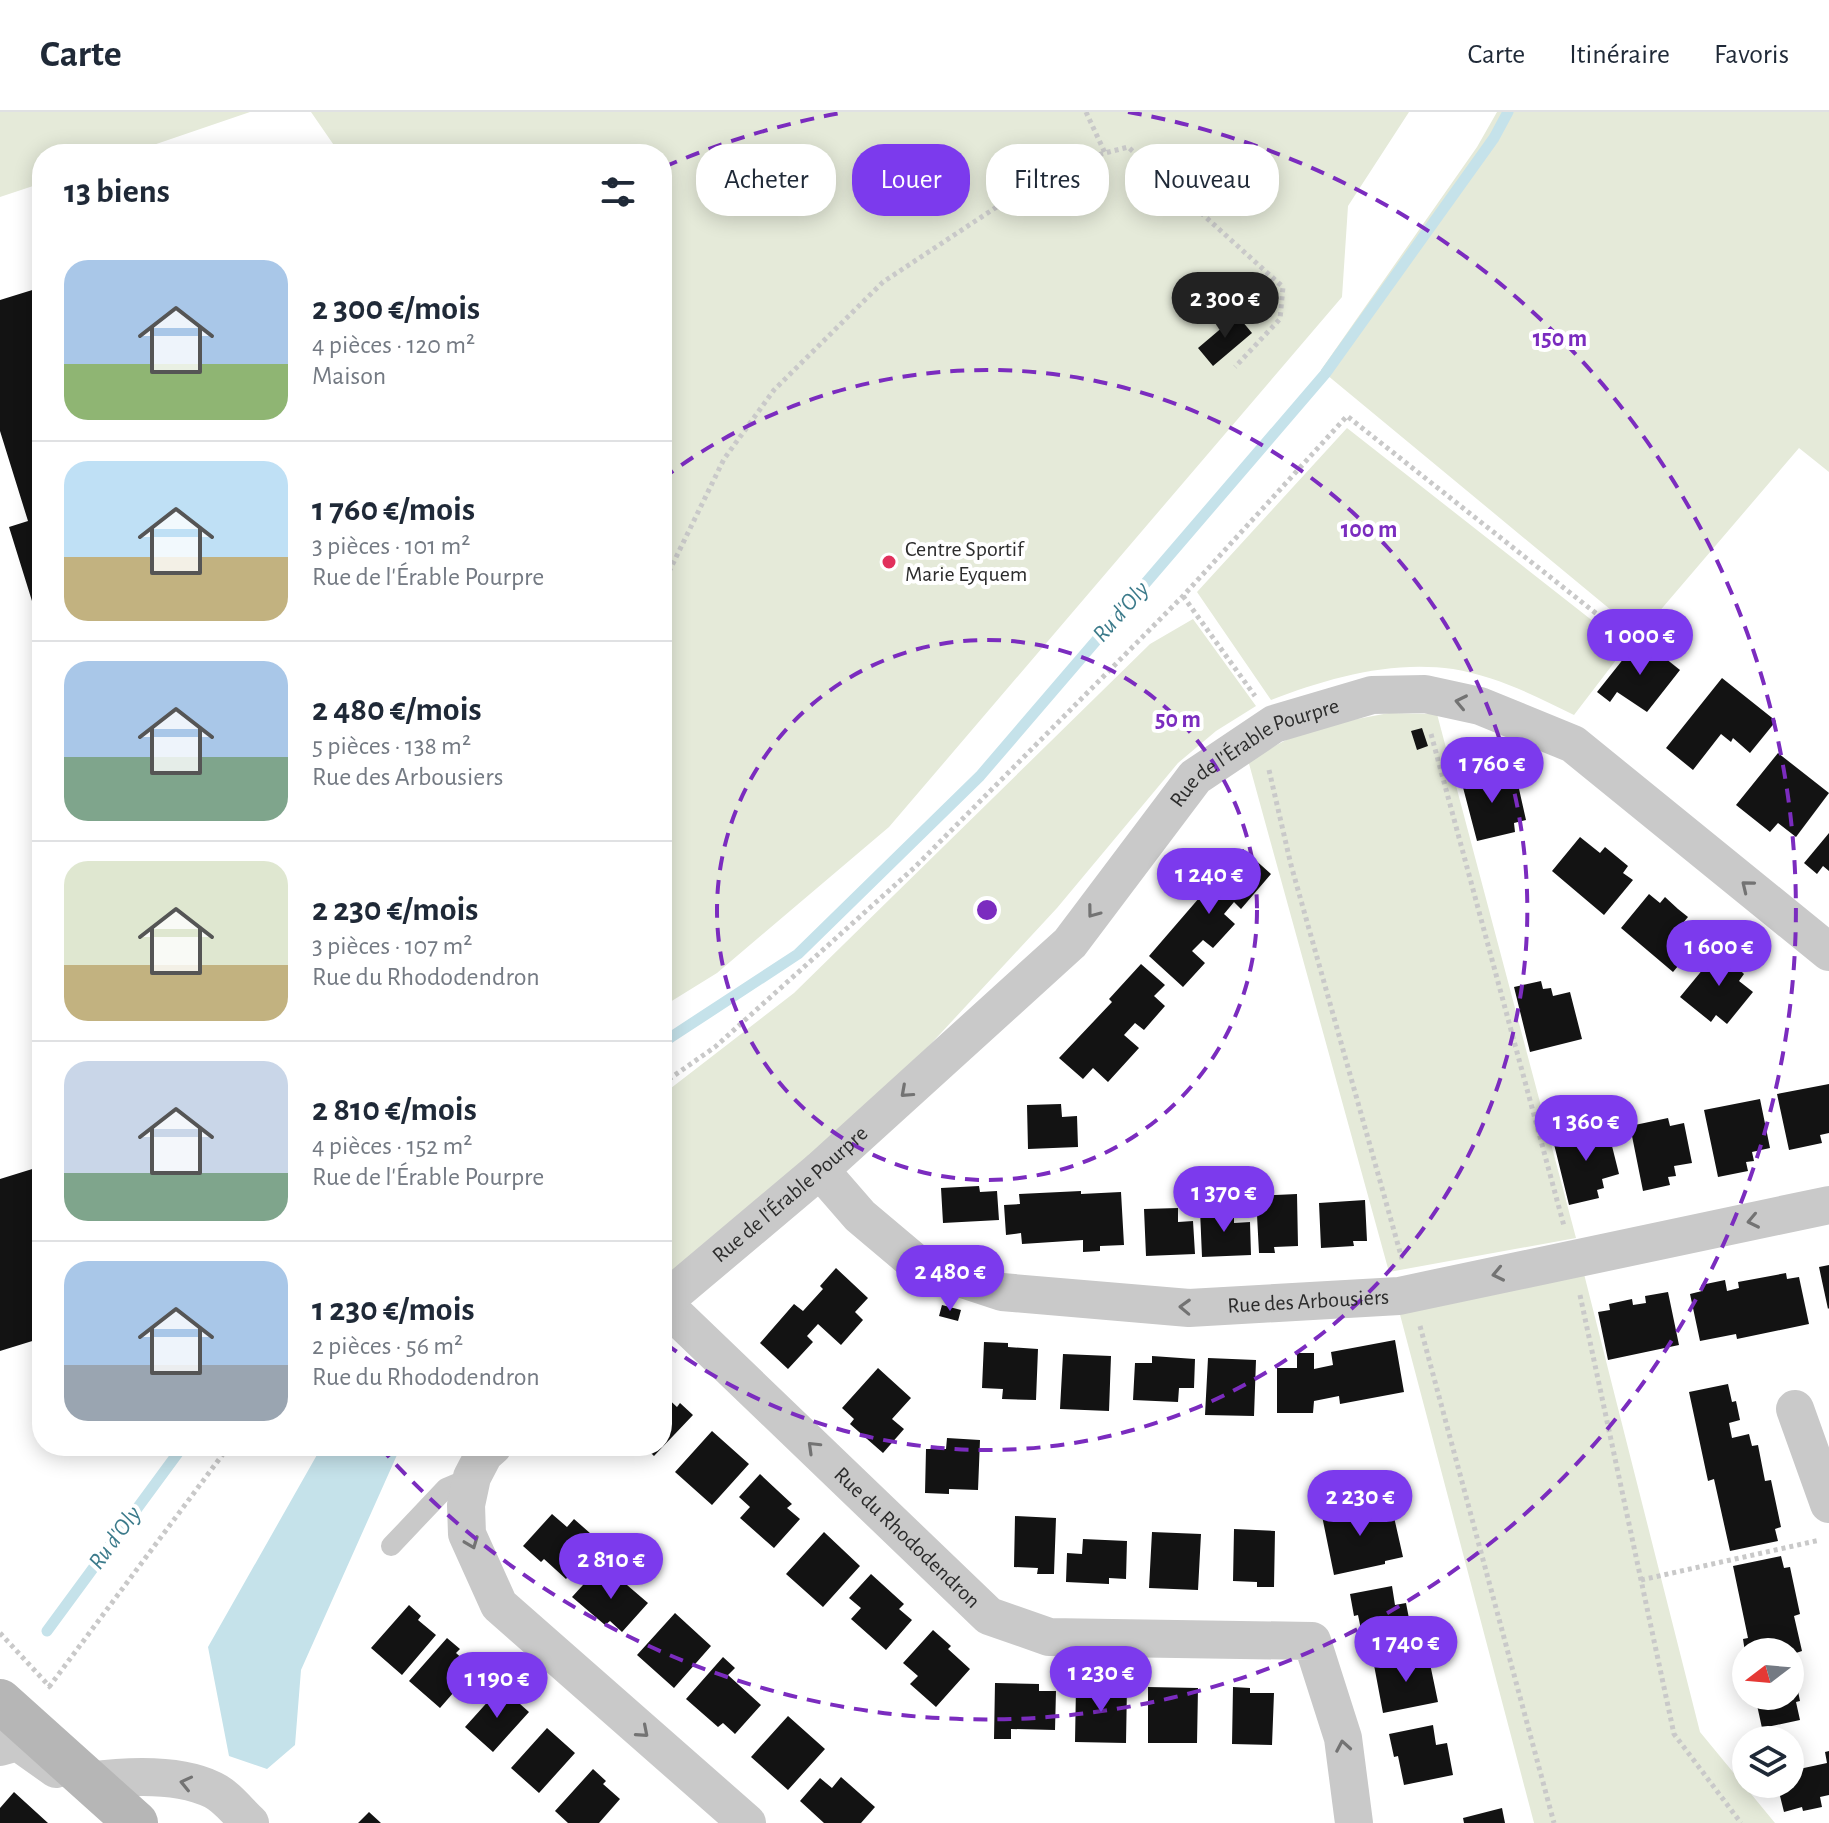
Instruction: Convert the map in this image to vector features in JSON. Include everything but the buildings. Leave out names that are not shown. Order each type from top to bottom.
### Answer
[{"type":"main road","points":[[0,1701],[135,1823]]},
{"type":"street","name":"Rue de l'Érable Pourpre","points":[[672,1294],[820,1170],[1070,943],[1195,777],[1274,724],[1372,695],[1425,694],[1480,706],[1573,744],[1829,952]]},
{"type":"street","name":"Rue des Arbousiers","points":[[820,1170],[860,1216],[917,1264],[1002,1292],[1189,1308],[1411,1293],[1829,1205]]},
{"type":"street","name":"Rue du Rhododendron","points":[[672,1312],[989,1616],[1049,1637],[1312,1641],[1343,1738],[1354,1823]]},
{"type":"street","points":[[1795,1409],[1829,1504]]},
{"type":"street","points":[[483,1456],[472,1477],[466,1505],[467,1534],[499,1605],[747,1823]]},
{"type":"street","points":[[0,1747],[18,1742],[135,1823]]},
{"type":"street","points":[[89,1781],[124,1776],[178,1781],[214,1790],[250,1823]]},
{"type":"lane","points":[[391,1546],[446,1488],[472,1477]]},
{"type":"path","points":[[1086,112],[1101,144]]},
{"type":"path","points":[[1109,152],[1128,147],[1283,287],[1280,319],[1235,367]]},
{"type":"path","points":[[672,566],[724,459],[774,390],[883,282],[986,214]]},
{"type":"path","points":[[672,1077],[715,1047],[914,868],[1183,596],[1347,416],[1617,630]]},
{"type":"path","points":[[1183,596],[1274,724],[1266,756],[1291,865],[1411,1293],[1554,1823]]},
{"type":"path","points":[[1428,722],[1567,1239]]},
{"type":"path","points":[[1579,1290],[1674,1734],[1741,1823]]},
{"type":"path","points":[[49,1687],[222,1456]]},
{"type":"path","points":[[1641,1580],[1829,1538]]},
{"type":"green space","points":[[0,112],[250,112],[156,144],[32,144],[32,186],[0,197]]},
{"type":"green space","name":"Centre Sportif Marie Eyquem","points":[[311,112],[1409,112],[1348,206],[1342,297],[889,827],[717,973],[672,1001],[672,144],[333,144]]},
{"type":"green space","points":[[1497,112],[1829,112],[1829,472],[1799,448],[1640,634],[1321,370],[1477,147]]},
{"type":"green space","points":[[1347,428],[1626,647],[1574,715],[1500,682],[1469,672],[1430,667],[1360,673],[1271,700],[1197,592]]},
{"type":"green space","points":[[1193,619],[1256,706],[1216,731],[1178,763],[1057,908],[928,1047],[775,1187],[672,1271],[672,1087],[794,993],[1150,644]]},
{"type":"green space","points":[[1389,713],[1437,714],[1576,1238],[1389,1272],[1248,760],[1309,728]]},
{"type":"green space","points":[[1582,1266],[1700,1732],[1732,1771],[1732,1798],[1754,1798],[1775,1823],[1534,1823],[1398,1307]]},
{"type":"water","points":[[316,1456],[397,1456],[301,1670],[295,1745],[267,1769],[229,1756],[208,1647]]},
{"type":"waterway","name":"Ru d'Oly","points":[[672,1036],[798,954],[980,776],[1325,374],[1494,138],[1508,112]]},
{"type":"waterway","name":"Ru d'Oly","points":[[47,1631],[176,1456]]},
{"type":"place","name":"Centre Sportif Marie Eyquem","points":[[889,562]]}]
